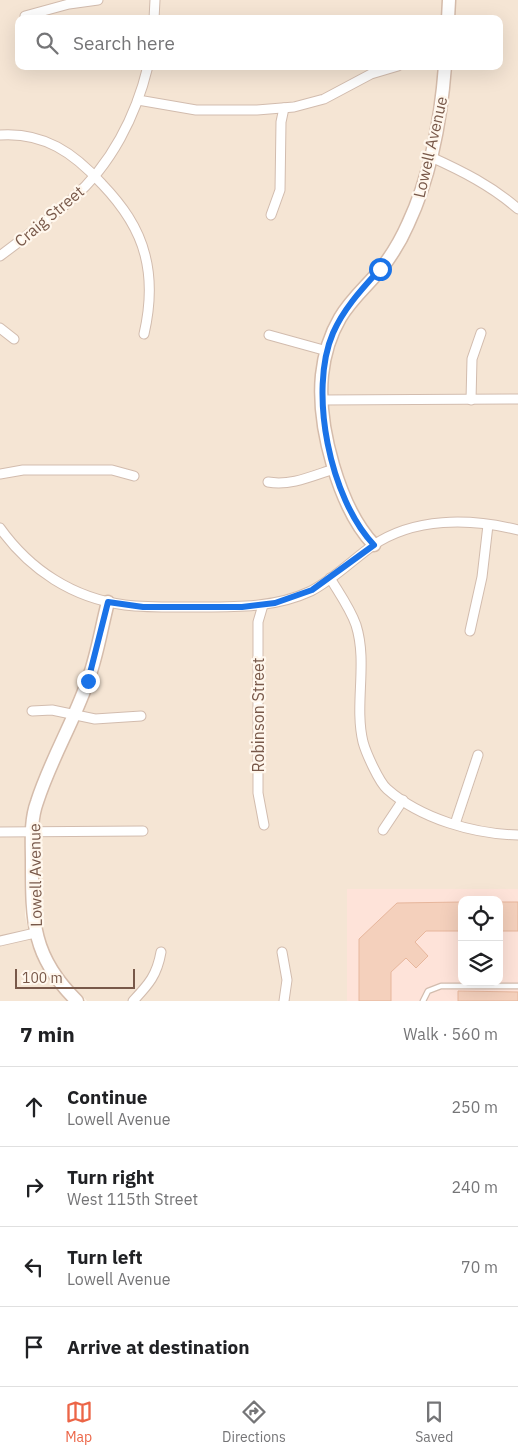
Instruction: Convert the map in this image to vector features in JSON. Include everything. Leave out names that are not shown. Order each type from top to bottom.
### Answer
[{"type":"street","points":[[29,15],[69,4],[98,0]]},
{"type":"street","points":[[154,15],[156,0]]},
{"type":"street","points":[[448,15],[450,0]]},
{"type":"street","name":"Craig Street","points":[[0,256],[72,199],[94,175],[115,148],[127,127],[138,100],[147,70]]},
{"type":"street","points":[[138,100],[196,110],[284,108],[309,104],[324,99],[371,74],[384,70]]},
{"type":"street","name":"Lowell Avenue","points":[[374,545],[365,536],[355,520],[334,469],[326,434],[322,400],[322,378],[326,351],[340,319],[351,302],[394,251],[408,224],[431,157],[439,121],[445,70]]},
{"type":"street","points":[[271,215],[280,190],[281,122],[284,108]]},
{"type":"street","points":[[0,135],[39,139],[54,145],[80,161],[116,199],[130,218],[139,236],[145,255],[150,294],[149,313],[144,334]]},
{"type":"street","points":[[431,157],[467,174],[518,209]]},
{"type":"street","points":[[0,328],[14,339]]},
{"type":"street","points":[[472,400],[472,359],[481,334]]},
{"type":"street","points":[[268,335],[326,351]]},
{"type":"street","points":[[322,400],[518,400]]},
{"type":"street","points":[[268,482],[296,481],[334,469]]},
{"type":"street","points":[[0,474],[23,470],[112,470],[134,476]]},
{"type":"street","points":[[0,528],[26,559],[62,586],[82,595],[108,602],[143,607],[242,607],[290,599],[312,590],[387,537],[419,525],[444,522],[488,525],[518,530]]},
{"type":"street","points":[[470,631],[482,577],[488,525]]},
{"type":"street","points":[[0,545],[8,539]]},
{"type":"street","points":[[330,578],[352,615],[360,642],[360,716],[363,744],[369,759],[386,788],[424,814],[472,830],[518,835]]},
{"type":"street","name":"Lowell Avenue","points":[[77,1001],[55,976],[43,956],[36,933],[32,903],[33,818],[39,796],[88,681],[108,602]]},
{"type":"street","name":"Robinson Street","points":[[263,605],[258,622],[258,793],[264,825]]},
{"type":"street","points":[[32,711],[52,710],[95,719],[141,716]]},
{"type":"street","points":[[454,824],[478,755]]},
{"type":"street","points":[[383,830],[403,800]]},
{"type":"street","points":[[0,832],[143,831]]},
{"type":"street","points":[[0,941],[36,933]]},
{"type":"street","points":[[133,1001],[154,976],[162,952]]},
{"type":"street","points":[[282,952],[287,980],[284,1001]]},
{"type":"lane","points":[[423,1001],[428,991],[442,986],[518,986]]},
{"type":"shaded area","points":[[0,0],[518,0],[518,889],[347,889],[347,1001],[87,1001],[61,974],[46,949],[41,933],[37,888],[25,887],[25,916],[32,946],[51,980],[67,1001],[0,1001]]},
{"type":"shaded area","points":[[347,889],[518,889],[518,1001],[347,1001]]},
{"type":"building","points":[[458,902],[458,931],[426,931],[415,942],[428,956],[416,968],[406,958],[391,972],[391,1001],[359,1001],[359,939],[397,903]]},
{"type":"building","points":[[503,902],[518,902],[518,931],[503,931]]},
{"type":"building","points":[[458,991],[518,992],[518,1001],[458,1001]]},
{"type":"route","points":[[88,681],[108,602],[143,607],[242,607],[275,603],[312,590],[374,545],[365,536],[355,520],[334,469],[326,434],[322,400],[322,378],[326,351],[333,332],[351,302],[380,269]]}]
